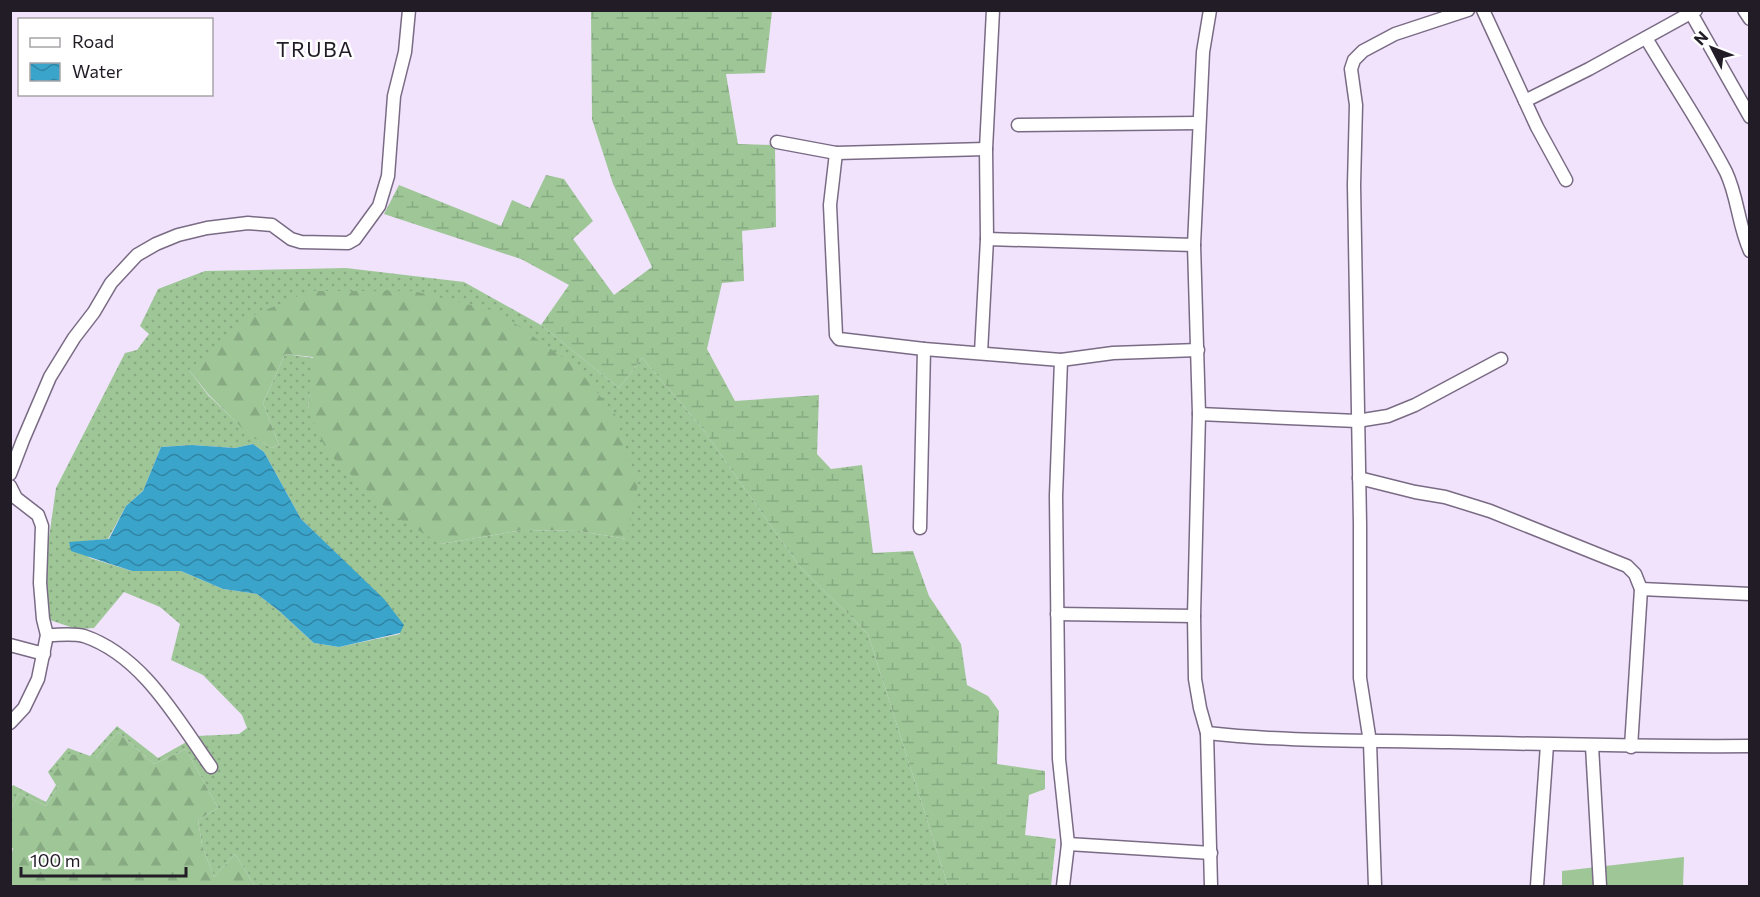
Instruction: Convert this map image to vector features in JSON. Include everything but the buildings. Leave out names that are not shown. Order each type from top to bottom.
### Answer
[{"type":"street","points":[[10,474],[22,440],[50,377],[111,283],[138,255],[178,235],[207,228],[248,223],[272,225],[291,239],[301,242],[348,243],[355,239],[379,206],[384,192],[389,168],[395,87],[405,52],[409,10]]},
{"type":"street","points":[[981,353],[987,239],[986,149],[993,10]]},
{"type":"street","points":[[1210,10],[1203,52],[1194,245],[1199,414],[1194,616],[1196,679],[1200,708],[1207,733],[1211,886]]},
{"type":"street","points":[[1375,886],[1370,742],[1360,678],[1354,185],[1356,105],[1351,69],[1354,60],[1364,51],[1395,34],[1468,10]]},
{"type":"street","points":[[1483,10],[1525,101],[1566,180]]},
{"type":"street","points":[[1744,10],[1749,19]]},
{"type":"street","points":[[1525,101],[1693,12],[1749,117]]},
{"type":"street","points":[[1646,38],[1726,173],[1737,202],[1743,237],[1749,250]]},
{"type":"street","points":[[1018,125],[1199,123]]},
{"type":"street","points":[[777,142],[836,153],[986,149]]},
{"type":"street","points":[[836,153],[830,205],[836,335],[839,339],[924,349],[1061,360],[1113,353],[1198,350]]},
{"type":"street","points":[[1737,202],[1749,195]]},
{"type":"street","points":[[987,239],[1194,245]]},
{"type":"street","points":[[920,528],[924,349]]},
{"type":"street","points":[[1199,414],[1357,421],[1388,416],[1415,405],[1501,359]]},
{"type":"street","points":[[1061,360],[1056,496],[1059,759],[1068,844],[1063,886]]},
{"type":"street","points":[[1359,478],[1445,497],[1490,511],[1627,566],[1635,574],[1641,589],[1631,747]]},
{"type":"street","points":[[10,486],[16,498],[38,515],[42,526],[40,583],[43,619],[47,635],[38,679],[24,708],[10,723]]},
{"type":"street","points":[[1641,589],[1749,594]]},
{"type":"street","points":[[1057,614],[1194,616]]},
{"type":"street","points":[[47,635],[82,636],[120,653],[153,687],[211,767]]},
{"type":"street","points":[[10,645],[44,654]]},
{"type":"street","points":[[1207,733],[1244,737],[1370,742],[1631,747],[1749,746]]},
{"type":"street","points":[[1537,886],[1547,745]]},
{"type":"street","points":[[1592,746],[1600,886]]},
{"type":"street","points":[[1068,844],[1211,853]]},
{"type":"green space","points":[[591,11],[772,11],[765,73],[726,74],[738,144],[775,145],[776,227],[742,231],[744,281],[722,283],[707,349],[735,401],[819,395],[817,454],[831,469],[862,465],[873,553],[913,551],[929,596],[961,644],[967,685],[988,696],[999,711],[997,764],[1045,771],[1045,789],[1029,795],[1025,835],[1056,839],[1051,886],[948,886],[868,634],[800,567],[702,428],[642,358],[619,388],[541,325],[569,285],[521,259],[384,214],[399,185],[501,226],[512,200],[530,208],[546,175],[564,179],[593,221],[573,239],[614,295],[652,267],[613,184],[592,119]]},
{"type":"green space","points":[[346,268],[464,282],[541,325],[619,388],[642,358],[702,428],[800,567],[868,634],[948,886],[255,886],[235,854],[214,877],[202,845],[198,820],[218,808],[186,749],[154,764],[118,732],[96,758],[59,786],[46,806],[19,793],[11,809],[13,785],[46,802],[56,785],[48,772],[68,748],[90,756],[117,726],[158,758],[197,736],[239,734],[247,728],[242,715],[203,675],[171,660],[180,624],[160,607],[124,592],[94,628],[76,629],[50,620],[45,566],[56,488],[125,353],[137,350],[149,334],[140,326],[158,289],[205,271]],"holes":[[[499,312],[626,539],[579,531],[523,530],[441,544],[308,409],[314,358],[285,354],[263,403],[279,445],[272,448],[251,436],[208,395],[189,370]],[[253,444],[264,452],[301,519],[383,599],[400,634],[339,647],[314,643],[257,594],[223,589],[181,571],[132,571],[90,558],[69,543],[108,539],[126,506],[143,491],[161,447],[192,445],[235,448]]]},
{"type":"green space","points":[[310,291],[413,291],[499,312],[576,367],[615,414],[638,485],[626,539],[579,531],[523,530],[441,544],[393,515],[327,452],[308,409],[313,357],[285,354],[263,403],[279,445],[272,448],[250,436],[208,394],[189,370],[242,320]]},
{"type":"green space","points":[[118,732],[154,764],[186,749],[218,808],[198,820],[202,845],[214,877],[235,854],[255,886],[12,886],[10,873],[13,849],[11,846],[11,809],[19,793],[46,806],[59,786],[53,775],[68,754],[96,758]]},
{"type":"green space","points":[[1684,857],[1683,886],[1562,886],[1562,871]]},
{"type":"water","points":[[253,444],[264,452],[301,519],[384,599],[404,625],[400,633],[339,647],[314,643],[257,594],[223,589],[181,571],[132,571],[71,551],[69,542],[109,539],[126,506],[143,491],[161,447],[192,445],[235,448]]},
{"type":"district","name":"TRUBA","points":[[315,48]]}]
